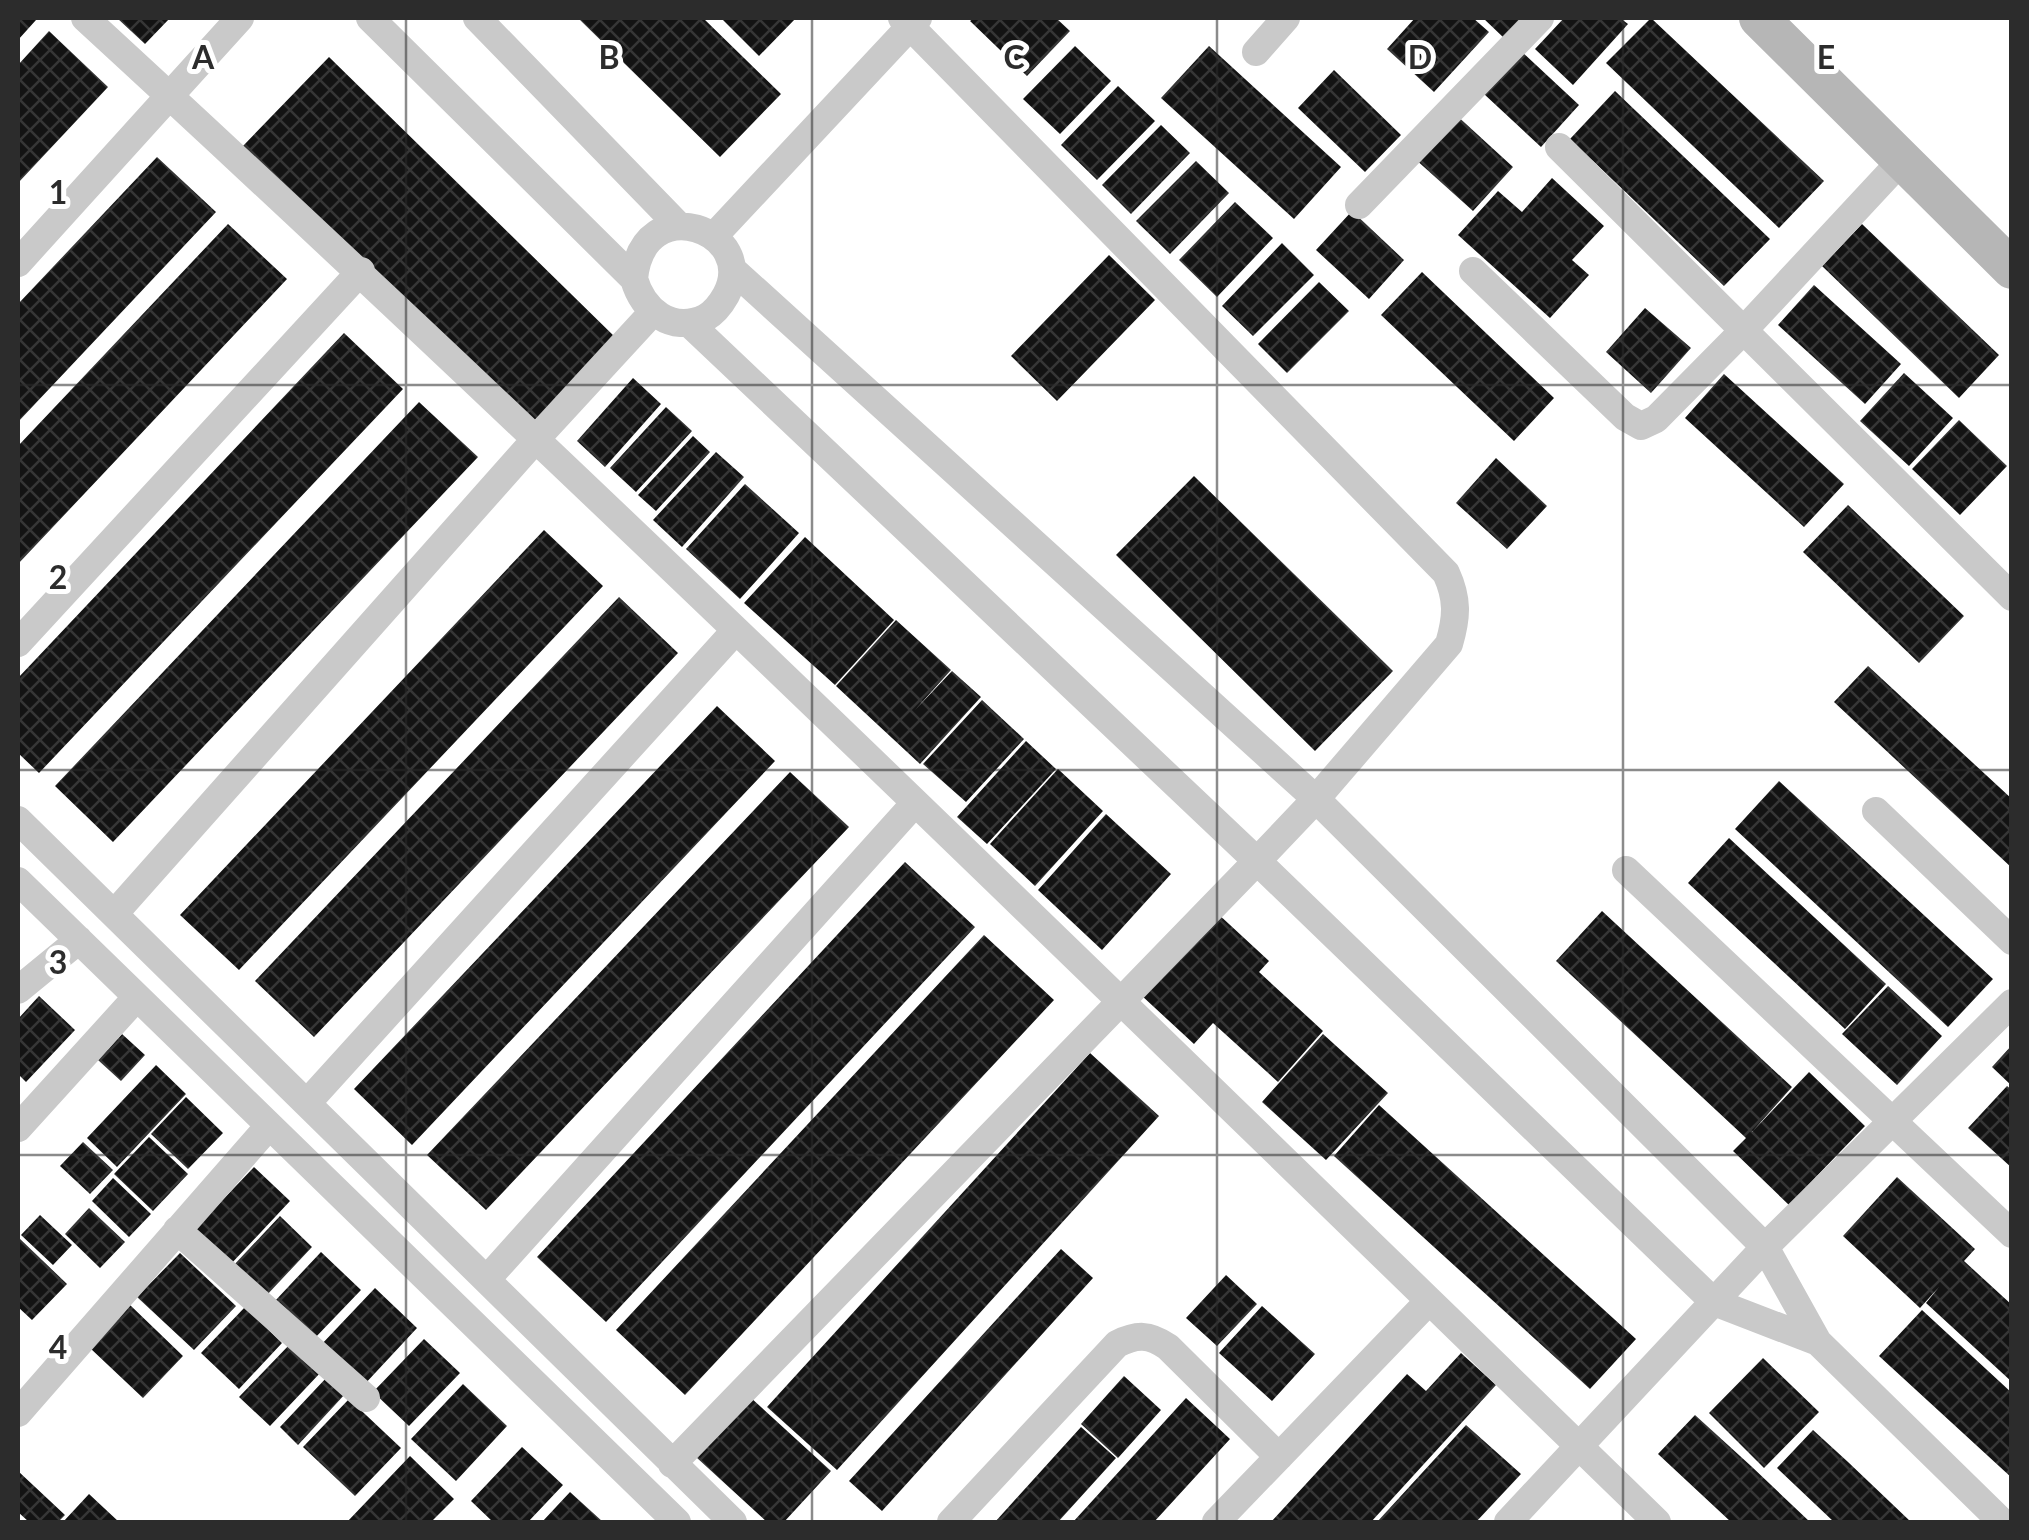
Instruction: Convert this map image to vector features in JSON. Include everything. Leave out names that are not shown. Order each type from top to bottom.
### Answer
[{"type":"main road","points":[[1759,18],[2012,269]]},
{"type":"street","points":[[85,18],[361,272],[736,630],[1657,1522]]},
{"type":"street","points":[[18,263],[240,18]]},
{"type":"street","points":[[370,18],[634,280]]},
{"type":"street","points":[[478,18],[678,225]]},
{"type":"street","points":[[1256,52],[1286,18]]},
{"type":"street","points":[[1359,205],[1540,18]]},
{"type":"street","points":[[672,1464],[1316,799],[1448,644],[1457,612],[1446,573],[910,20],[714,236]]},
{"type":"street","points":[[1559,148],[2012,597]]},
{"type":"street","points":[[1474,271],[1635,424],[1656,419],[1903,159]]},
{"type":"street","points":[[678,225],[697,227],[714,236],[726,250],[732,268],[730,287],[721,304],[708,317],[689,323],[670,322],[652,313],[639,298],[634,280],[636,260],[644,243],[660,230],[678,225]]},
{"type":"street","points":[[732,268],[1316,799],[1765,1246],[1818,1342],[2002,1522]]},
{"type":"street","points":[[18,643],[361,272]]},
{"type":"street","points":[[114,914],[652,313]]},
{"type":"street","points":[[689,323],[1257,861],[1714,1302],[1818,1342]]},
{"type":"street","points":[[307,1103],[736,630]]},
{"type":"street","points":[[487,1279],[915,803]]},
{"type":"street","points":[[1876,811],[2012,942]]},
{"type":"street","points":[[18,820],[733,1522]]},
{"type":"street","points":[[1626,870],[2012,1234]]},
{"type":"street","points":[[18,881],[664,1518]]},
{"type":"street","points":[[18,990],[79,940]]},
{"type":"street","points":[[18,1128],[136,998]]},
{"type":"street","points":[[1508,1522],[1765,1246],[2012,1003]]},
{"type":"street","points":[[18,1414],[269,1126]]},
{"type":"street","points":[[177,1230],[366,1398]]},
{"type":"street","points":[[1216,1522],[1428,1301]]},
{"type":"street","points":[[951,1522],[1117,1344],[1132,1337],[1146,1336],[1168,1347],[1279,1457]]},
{"type":"building","points":[[18,18],[36,20],[18,40]]},
{"type":"building","points":[[117,18],[170,18],[145,44]]},
{"type":"building","points":[[578,18],[703,18],[781,94],[720,157]]},
{"type":"building","points":[[721,18],[796,18],[759,56]]},
{"type":"building","points":[[1056,18],[1070,31],[1027,76],[970,21]]},
{"type":"building","points":[[1415,18],[1473,18],[1489,32],[1434,92],[1387,49]]},
{"type":"building","points":[[1483,18],[1523,18],[1504,38]]},
{"type":"building","points":[[1564,18],[1620,18],[1628,24],[1573,85],[1535,49]]},
{"type":"building","points":[[1651,18],[1824,181],[1779,228],[1606,63]]},
{"type":"building","points":[[49,31],[108,87],[18,183],[18,65]]},
{"type":"building","points":[[1075,46],[1111,81],[1060,134],[1023,99]]},
{"type":"building","points":[[1209,46],[1341,167],[1294,219],[1161,98]]},
{"type":"building","points":[[1522,52],[1579,105],[1541,147],[1484,94]]},
{"type":"building","points":[[329,57],[616,338],[530,425],[243,146]]},
{"type":"building","points":[[1334,70],[1401,135],[1365,172],[1298,108]]},
{"type":"building","points":[[1118,86],[1155,121],[1097,180],[1061,145]]},
{"type":"building","points":[[1615,91],[1770,239],[1724,286],[1570,139]]},
{"type":"building","points":[[1454,113],[1513,167],[1473,211],[1414,158]]},
{"type":"building","points":[[1161,125],[1190,153],[1131,214],[1102,185]]},
{"type":"building","points":[[157,157],[216,212],[18,422],[18,304]]},
{"type":"building","points":[[1196,161],[1229,193],[1170,254],[1136,221]]},
{"type":"building","points":[[1552,178],[1604,226],[1572,260],[1589,275],[1550,318],[1458,235],[1498,191],[1522,212]]},
{"type":"building","points":[[1235,202],[1273,238],[1217,297],[1179,260]]},
{"type":"building","points":[[1352,211],[1404,260],[1369,299],[1316,250]]},
{"type":"building","points":[[228,224],[287,279],[18,564],[18,446]]},
{"type":"building","points":[[1862,224],[1999,355],[1959,398],[1822,266]]},
{"type":"building","points":[[1282,243],[1314,275],[1253,336],[1222,306]]},
{"type":"building","points":[[1109,255],[1155,300],[1057,401],[1011,356]]},
{"type":"building","points":[[1422,272],[1554,398],[1514,441],[1381,315]]},
{"type":"building","points":[[1319,282],[1349,311],[1287,373],[1258,344]]},
{"type":"building","points":[[1814,285],[1901,364],[1865,404],[1778,325]]},
{"type":"building","points":[[1645,308],[1691,348],[1651,393],[1606,352]]},
{"type":"building","points":[[344,333],[403,389],[39,773],[18,753],[18,678]]},
{"type":"building","points":[[1904,373],[1953,418],[1909,466],[1860,421]]},
{"type":"building","points":[[1724,374],[1844,484],[1804,527],[1685,418]]},
{"type":"building","points":[[633,378],[661,404],[605,467],[577,441]]},
{"type":"building","points":[[419,402],[478,457],[113,842],[55,786]]},
{"type":"building","points":[[666,407],[692,431],[636,492],[610,468]]},
{"type":"building","points":[[1959,420],[2007,466],[1960,515],[1912,469]]},
{"type":"building","points":[[693,436],[710,452],[656,511],[638,495]]},
{"type":"building","points":[[716,452],[744,477],[682,547],[653,520]]},
{"type":"building","points":[[1496,458],[1547,506],[1507,549],[1456,503]]},
{"type":"building","points":[[1194,476],[1393,671],[1315,751],[1116,555]]},
{"type":"building","points":[[745,484],[799,533],[740,599],[686,549]]},
{"type":"building","points":[[1848,505],[1964,616],[1919,663],[1803,552]]},
{"type":"building","points":[[544,530],[603,586],[239,970],[180,915]]},
{"type":"building","points":[[805,537],[894,620],[835,685],[744,603]]},
{"type":"building","points":[[619,597],[678,653],[314,1037],[255,981]]},
{"type":"building","points":[[896,620],[951,670],[915,710],[952,671],[981,697],[920,764],[836,686]]},
{"type":"building","points":[[1868,666],[2012,799],[2012,868],[1834,702]]},
{"type":"building","points":[[982,700],[1024,739],[966,802],[923,764]]},
{"type":"building","points":[[717,706],[775,761],[412,1145],[354,1089]]},
{"type":"building","points":[[1026,741],[1056,769],[987,844],[957,817]]},
{"type":"building","points":[[1058,769],[1103,811],[1035,886],[990,844]]},
{"type":"building","points":[[790,772],[849,827],[486,1210],[427,1155]]},
{"type":"building","points":[[1779,781],[1993,979],[1948,1027],[1735,829]]},
{"type":"building","points":[[1106,814],[1171,874],[1102,950],[1038,890]]},
{"type":"building","points":[[1729,838],[1886,984],[1845,1029],[1688,883]]},
{"type":"building","points":[[905,862],[975,927],[606,1322],[537,1257]]},
{"type":"building","points":[[1602,911],[1792,1087],[1752,1132],[1809,1072],[1865,1126],[1789,1205],[1733,1151],[1746,1138],[1556,961]]},
{"type":"building","points":[[1216,912],[1269,961],[1259,972],[1323,1031],[1278,1082],[1213,1023],[1194,1044],[1141,995]]},
{"type":"building","points":[[984,935],[1054,1000],[685,1395],[616,1330]]},
{"type":"building","points":[[1888,986],[1942,1036],[1897,1085],[1842,1034]]},
{"type":"building","points":[[39,996],[75,1030],[26,1082],[18,1074],[18,1019]]},
{"type":"building","points":[[122,1034],[145,1055],[121,1081],[98,1060]]},
{"type":"building","points":[[1323,1034],[1388,1093],[1326,1160],[1262,1102]]},
{"type":"building","points":[[2012,1045],[2012,1086],[1992,1067]]},
{"type":"building","points":[[1090,1053],[1159,1116],[837,1470],[767,1407]]},
{"type":"building","points":[[156,1065],[186,1094],[117,1167],[87,1138]]},
{"type":"building","points":[[2007,1086],[2012,1090],[2012,1168],[1968,1128]]},
{"type":"building","points":[[186,1097],[223,1133],[188,1169],[151,1134]]},
{"type":"building","points":[[1379,1105],[1636,1339],[1590,1389],[1334,1156]]},
{"type":"building","points":[[149,1137],[188,1174],[153,1211],[114,1174]]},
{"type":"building","points":[[83,1142],[113,1170],[90,1194],[60,1166]]},
{"type":"building","points":[[254,1167],[290,1201],[230,1265],[193,1231]]},
{"type":"building","points":[[1897,1177],[1975,1249],[1964,1261],[2012,1305],[2012,1382],[1926,1303],[1939,1287],[1920,1308],[1843,1236]]},
{"type":"building","points":[[113,1178],[151,1214],[129,1237],[92,1201]]},
{"type":"building","points":[[89,1208],[125,1242],[100,1268],[65,1234]]},
{"type":"building","points":[[40,1215],[72,1245],[53,1265],[21,1235]]},
{"type":"building","points":[[280,1216],[312,1247],[265,1297],[232,1267]]},
{"type":"building","points":[[18,1237],[67,1284],[32,1320],[18,1307]]},
{"type":"building","points":[[1061,1249],[1093,1278],[882,1511],[849,1481]]},
{"type":"building","points":[[321,1252],[361,1290],[313,1340],[274,1302]]},
{"type":"building","points":[[180,1253],[236,1306],[194,1350],[137,1297]]},
{"type":"building","points":[[1226,1275],[1257,1304],[1217,1346],[1186,1318]]},
{"type":"building","points":[[375,1288],[417,1328],[363,1386],[320,1346]]},
{"type":"building","points":[[130,1305],[183,1356],[143,1398],[90,1348]]},
{"type":"building","points":[[1262,1306],[1315,1354],[1272,1401],[1219,1353]]},
{"type":"building","points":[[245,1307],[282,1343],[239,1389],[201,1353]]},
{"type":"building","points":[[1922,1310],[2012,1393],[2012,1478],[1879,1356]]},
{"type":"building","points":[[424,1339],[460,1373],[409,1426],[373,1392]]},
{"type":"building","points":[[291,1343],[321,1372],[270,1426],[239,1397]]},
{"type":"building","points":[[1461,1353],[1496,1385],[1371,1522],[1271,1522],[1407,1374],[1426,1391]]},
{"type":"building","points":[[1763,1358],[1819,1412],[1764,1468],[1709,1413]]},
{"type":"building","points":[[328,1376],[346,1393],[298,1445],[280,1427]]},
{"type":"building","points":[[1124,1376],[1161,1410],[1118,1458],[1081,1424]]},
{"type":"building","points":[[463,1384],[507,1426],[456,1481],[411,1439]]},
{"type":"building","points":[[750,1397],[831,1471],[784,1522],[767,1522],[696,1457]]},
{"type":"building","points":[[1186,1398],[1230,1439],[1154,1522],[1073,1522]]},
{"type":"building","points":[[349,1399],[401,1448],[355,1496],[303,1447]]},
{"type":"building","points":[[1695,1415],[1810,1522],[1731,1522],[1658,1454]]},
{"type":"building","points":[[1466,1425],[1521,1474],[1476,1522],[1377,1522]]},
{"type":"building","points":[[1081,1427],[1116,1458],[1058,1522],[995,1522]]},
{"type":"building","points":[[1813,1430],[1911,1522],[1834,1522],[1777,1468]]},
{"type":"building","points":[[522,1447],[563,1485],[528,1522],[493,1522],[471,1501]]},
{"type":"building","points":[[410,1456],[454,1499],[431,1522],[347,1522]]},
{"type":"building","points":[[18,1471],[65,1515],[58,1522],[29,1522],[18,1512]]},
{"type":"building","points":[[570,1492],[603,1522],[542,1522]]},
{"type":"building","points":[[89,1494],[119,1522],[63,1522]]}]
